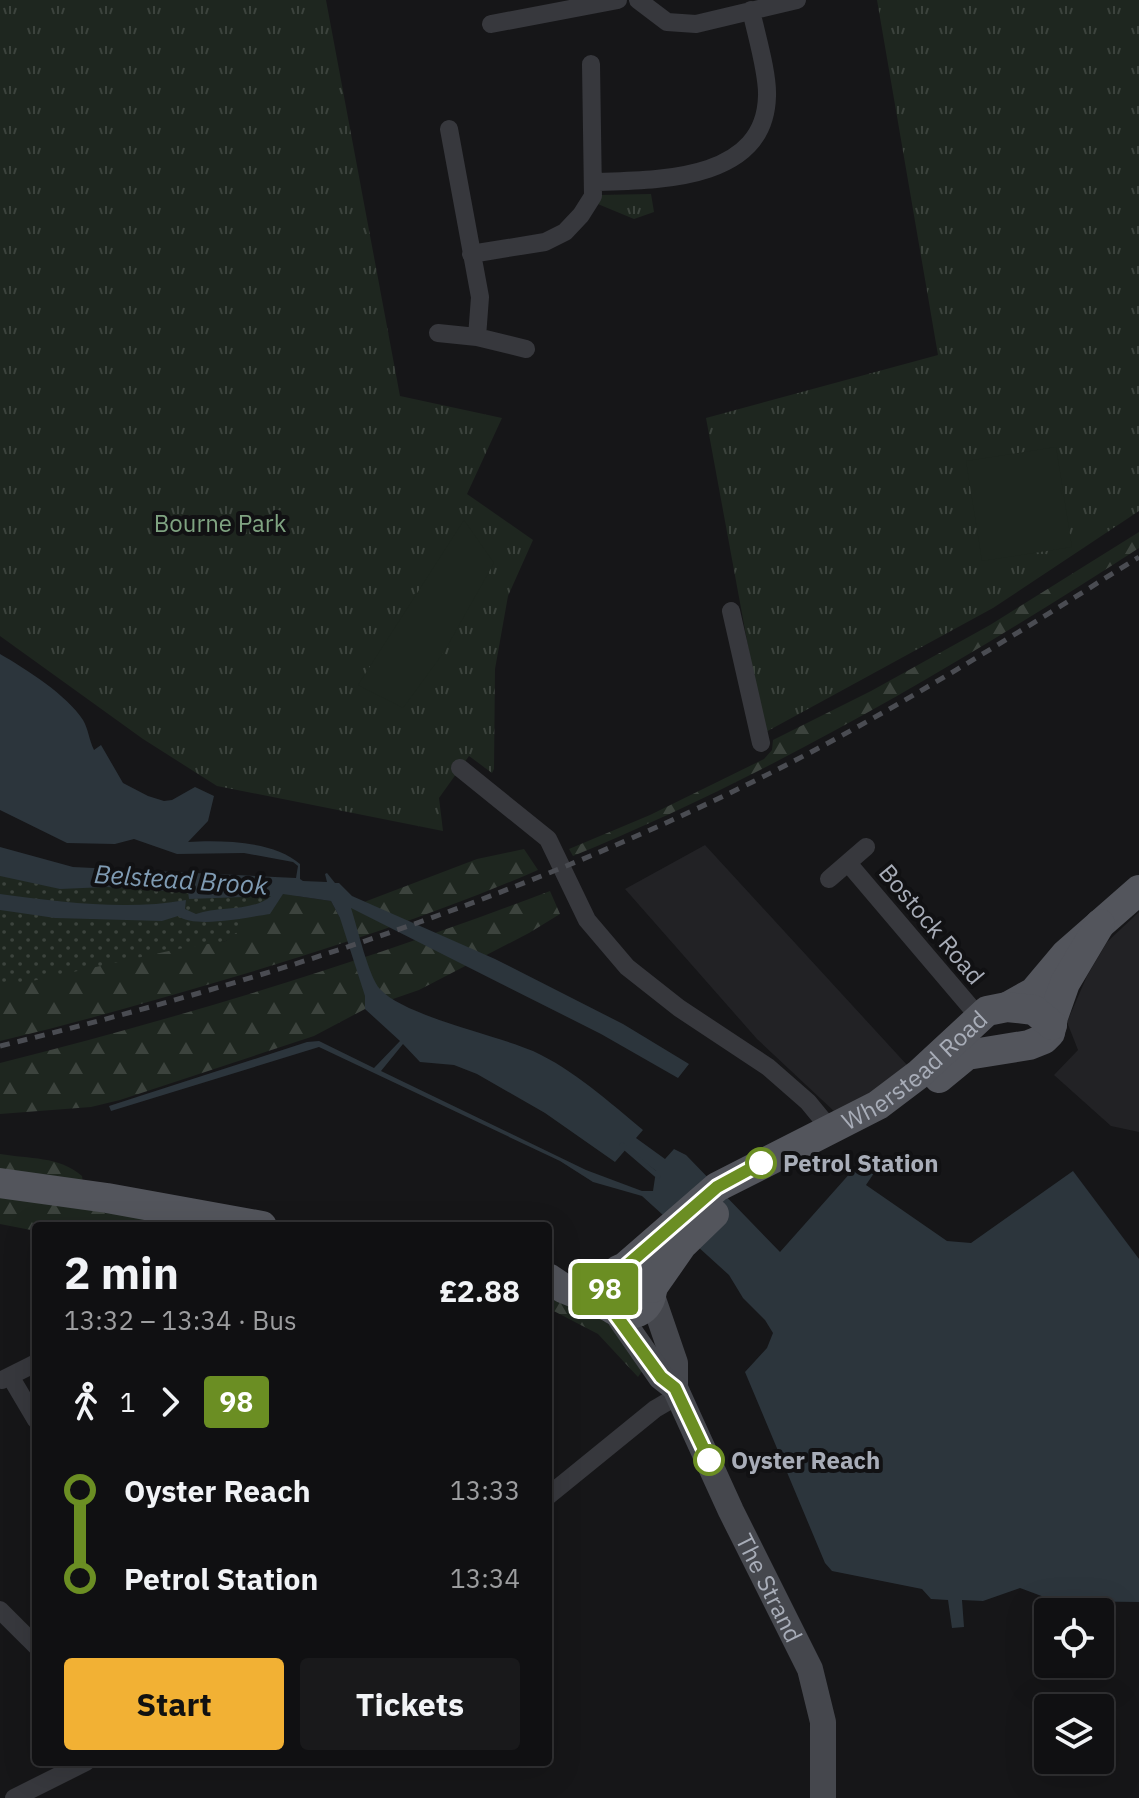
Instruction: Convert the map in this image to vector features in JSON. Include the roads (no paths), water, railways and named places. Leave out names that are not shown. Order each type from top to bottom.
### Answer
[{"type":"main road","name":"Wherstead Road","points":[[619,1270],[673,1238],[724,1195],[878,1105],[993,1012],[1034,992],[1059,962],[1139,890]]},
{"type":"main road","name":"Wherstead Road","points":[[724,1195],[834,1152],[882,1124],[967,1055],[1036,1042],[1050,1033],[1058,998],[1100,924]]},
{"type":"main road","name":"Wherstead Road","points":[[993,1012],[1034,1010],[1052,1025]]},
{"type":"main road","points":[[0,1183],[240,1222]]},
{"type":"main road","name":"Wherstead Road","points":[[613,1309],[632,1315],[640,1312],[652,1292],[673,1238]]},
{"type":"main road","points":[[552,1276],[619,1270],[643,1273],[652,1292]]},
{"type":"main road","points":[[613,1309],[604,1290],[619,1270]]},
{"type":"main road","points":[[552,1280],[563,1288],[613,1309]]},
{"type":"main road","name":"The Strand","points":[[652,1292],[675,1363],[677,1391],[731,1511],[810,1669],[823,1722],[823,1798]]},
{"type":"main road","name":"The Strand","points":[[613,1309],[661,1377],[677,1391]]},
{"type":"street","points":[[491,24],[618,0]]},
{"type":"street","points":[[638,0],[667,22],[696,24],[797,0]]},
{"type":"street","points":[[594,182],[655,180],[685,174],[718,167],[745,150],[763,121],[768,94],[751,10]]},
{"type":"street","points":[[471,254],[545,242],[565,232],[593,196],[591,64]]},
{"type":"street","points":[[449,129],[480,297],[477,337]]},
{"type":"street","points":[[438,333],[477,337],[526,349]]},
{"type":"street","points":[[731,611],[761,743]]},
{"type":"street","points":[[460,768],[548,839],[587,920],[627,967],[679,1008],[768,1067],[808,1102],[831,1130]]},
{"type":"street","name":"Bostock Road","points":[[829,879],[866,847]]},
{"type":"street","name":"Bostock Road","points":[[848,863],[993,1012]]},
{"type":"street","points":[[32,1365],[5,1379],[32,1415]]},
{"type":"street","points":[[552,1493],[677,1391]]},
{"type":"street","points":[[0,1610],[32,1642]]},
{"type":"street","points":[[14,1798],[78,1766]]},
{"type":"water","points":[[0,654],[67,701],[85,723],[94,750],[101,745],[123,783],[164,801],[195,787],[214,796],[208,821],[188,842],[216,841],[262,846],[289,856],[300,864],[300,879],[303,881],[327,882],[327,873],[352,896],[495,959],[623,1024],[689,1064],[678,1078],[601,1034],[351,908],[376,983],[392,999],[429,1016],[533,1051],[563,1067],[643,1130],[636,1138],[665,1159],[674,1149],[686,1155],[780,1252],[860,1162],[874,1173],[866,1185],[947,1241],[971,1243],[1073,1171],[1139,1259],[1139,1602],[1114,1602],[1114,1598],[1047,1598],[1020,1588],[983,1601],[962,1600],[964,1627],[952,1628],[948,1600],[931,1599],[922,1589],[832,1571],[825,1563],[745,1372],[767,1348],[773,1333],[743,1298],[729,1275],[642,1196],[593,1182],[560,1161],[319,1047],[111,1111],[109,1106],[307,1042],[319,1041],[374,1068],[400,1041],[365,1009],[365,996],[340,918],[331,901],[283,894],[270,914],[209,922],[186,920],[178,916],[162,921],[55,918],[0,910],[0,894],[117,905],[186,900],[185,909],[196,914],[245,907],[271,896],[189,899],[188,892],[107,887],[60,889],[0,876],[0,847],[73,867],[296,878],[298,866],[293,862],[244,853],[177,854],[134,839],[115,844],[67,843],[0,810]],"holes":[[[403,1044],[420,1062],[454,1065],[477,1074],[545,1113],[615,1162],[627,1148],[656,1171],[653,1191],[642,1191],[586,1170],[381,1071]]]},
{"type":"waterway","name":"Belstead Brook","points":[[622,1145],[658,1176]]},
{"type":"railway","points":[[0,1046],[283,968],[468,905],[649,831],[841,736],[942,679],[1139,557]]},
{"type":"place","name":"Petrol Station","points":[[761,1163]]},
{"type":"place","name":"Oyster Reach","points":[[709,1460]]},
{"type":"park label","name":"Bourne Park","points":[[220,523]]}]
